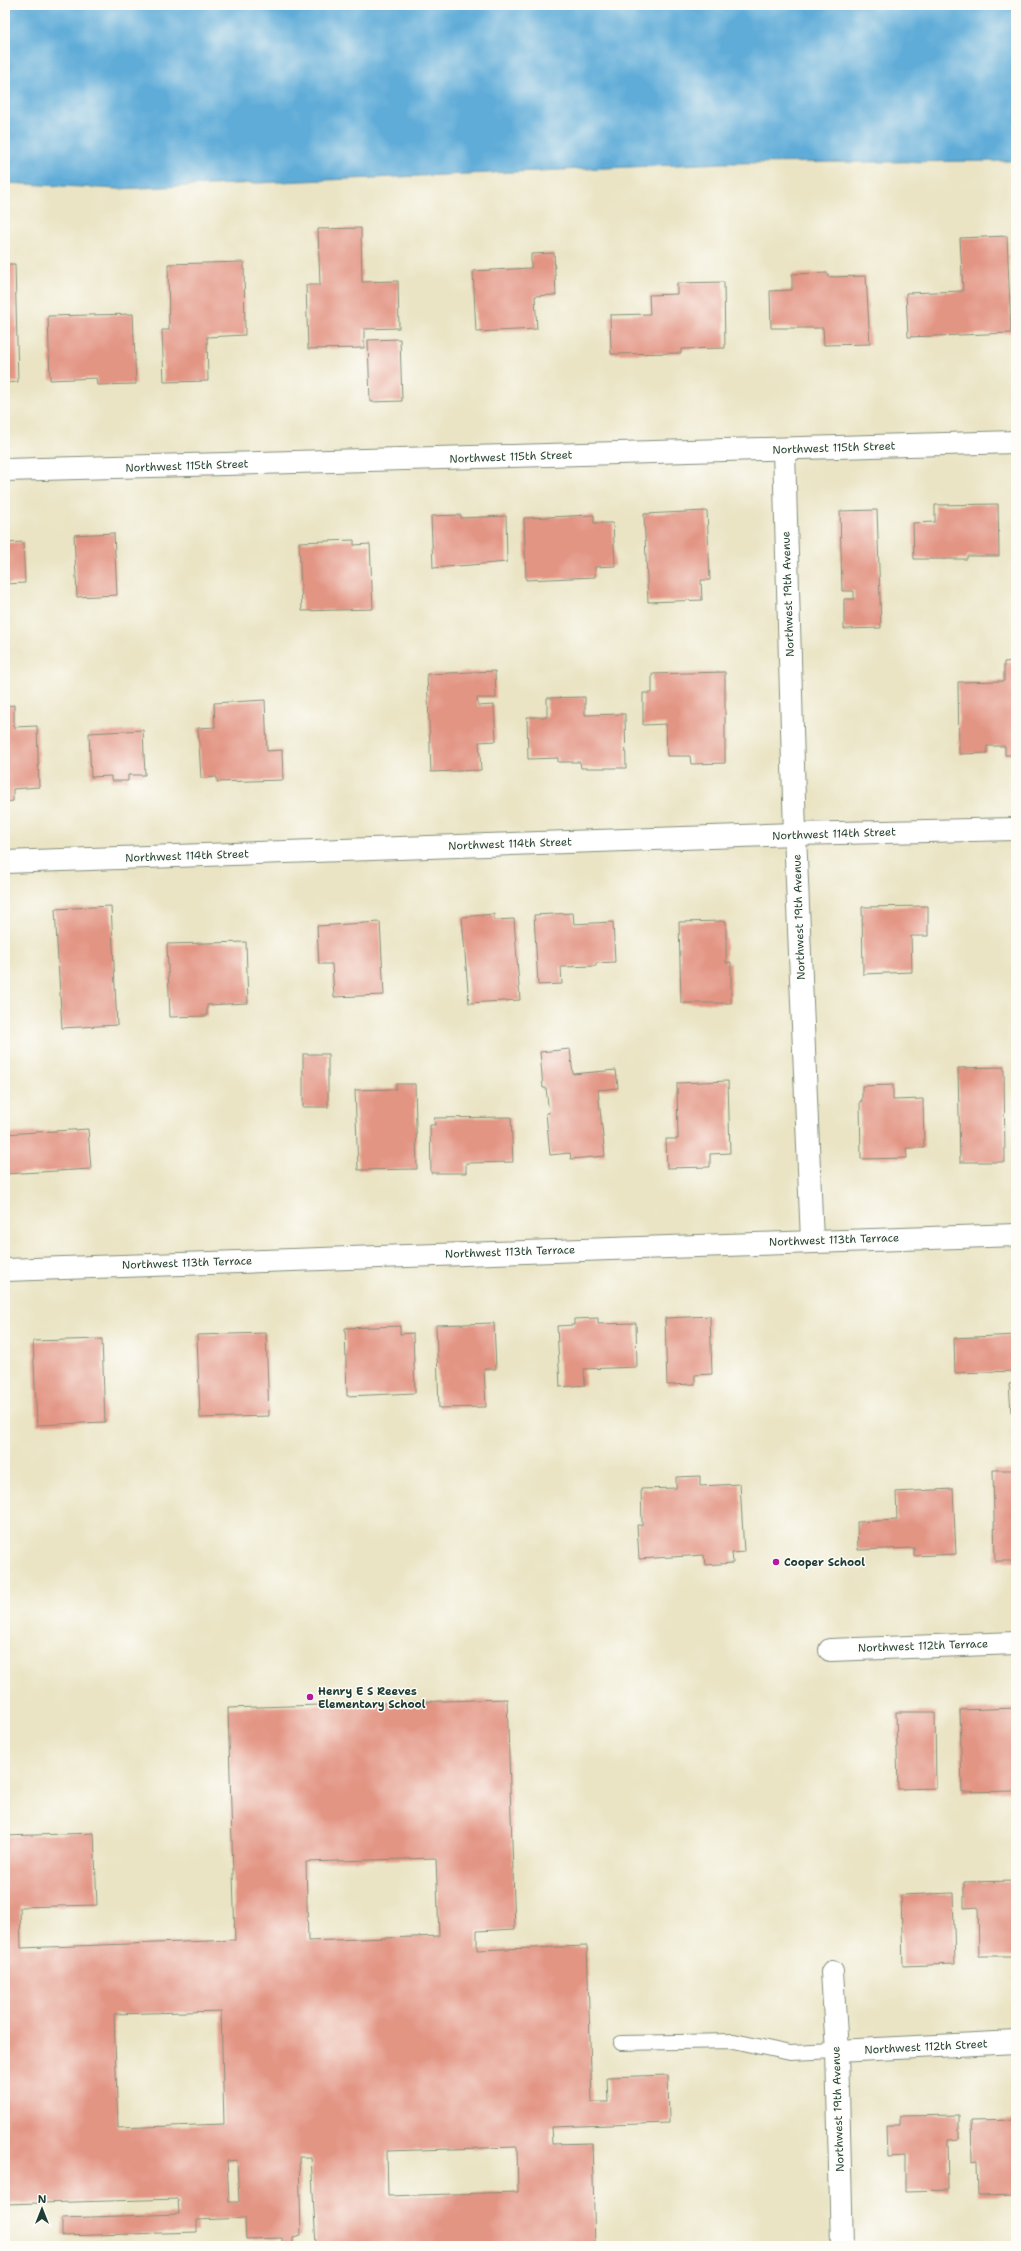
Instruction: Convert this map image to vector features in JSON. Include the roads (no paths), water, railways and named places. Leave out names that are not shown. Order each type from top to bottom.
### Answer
[{"type":"street","name":"Northwest 115th Street","points":[[5,470],[784,450],[1016,442]]},
{"type":"street","name":"Northwest 19th Avenue","points":[[784,450],[795,834],[812,1241]]},
{"type":"street","name":"Northwest 114th Street","points":[[5,862],[795,834],[1016,829]]},
{"type":"street","name":"Northwest 113th Terrace","points":[[5,1270],[1016,1235]]},
{"type":"street","name":"Northwest 112th Terrace","points":[[830,1650],[1016,1643]]},
{"type":"street","name":"Northwest 19th Avenue","points":[[832,1972],[837,2051],[842,2246]]},
{"type":"street","name":"Northwest 112th Street","points":[[837,2051],[1016,2042]]},
{"type":"lane","points":[[621,2043],[734,2041],[790,2053],[837,2051]]},
{"type":"water","points":[[5,5],[1016,5],[1016,161],[723,163],[117,189],[5,183]]},
{"type":"place","name":"Cooper School","points":[[776,1562]]},
{"type":"place","name":"Henry E S Reeves Elementary School","points":[[310,1697]]}]
